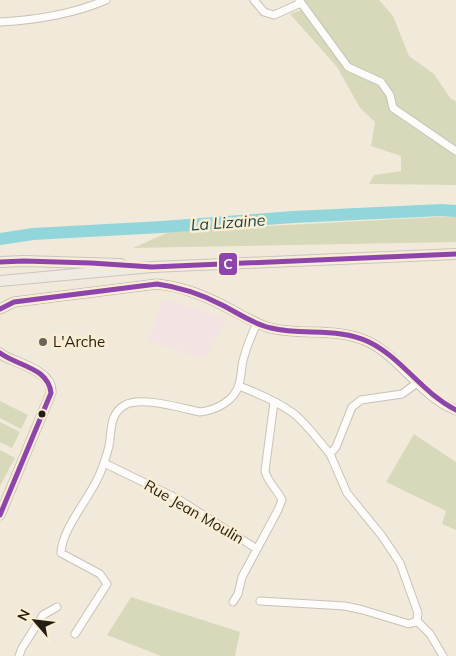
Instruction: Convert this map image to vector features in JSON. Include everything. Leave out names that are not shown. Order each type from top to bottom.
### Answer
[{"type":"main road","points":[[0,281],[152,267],[454,254]]},
{"type":"main road","points":[[0,262],[82,262],[152,267]]},
{"type":"street","points":[[0,22],[42,18],[89,7],[106,0]]},
{"type":"street","points":[[254,0],[264,12],[274,15],[300,1],[348,67],[381,82],[390,95],[394,108],[456,151]]},
{"type":"street","points":[[0,309],[14,302],[157,284],[188,290],[257,324],[273,329],[359,338],[382,350],[436,399],[456,410]]},
{"type":"street","points":[[75,634],[107,584],[100,574],[61,553],[61,545],[75,516],[96,482],[109,445],[113,419],[118,410],[126,404],[138,401],[200,412],[223,405],[235,394],[239,386],[243,358],[257,324]]},
{"type":"street","points":[[0,353],[44,375],[49,380],[52,388],[0,515]]},
{"type":"street","points":[[330,454],[336,448],[352,407],[361,400],[402,394],[417,383]]},
{"type":"street","points":[[239,386],[291,412],[303,422],[330,454],[347,493],[382,536],[400,563],[418,613],[417,621]]},
{"type":"street","points":[[233,602],[238,594],[242,577],[282,500],[278,491],[267,480],[265,471],[274,402]]},
{"type":"street","name":"Rue Jean Moulin","points":[[104,463],[178,499],[257,549]]},
{"type":"street","points":[[260,601],[346,606],[409,624],[417,621]]},
{"type":"street","points":[[19,656],[22,648],[43,616],[57,607]]},
{"type":"street","points":[[417,621],[430,634],[443,656]]},
{"type":"shaded area","points":[[170,300],[226,319],[204,359],[148,340],[162,302]]},
{"type":"green space","points":[[302,0],[379,0],[393,16],[409,56],[434,74],[451,99],[456,101],[456,185],[369,184],[374,175],[401,171],[401,156],[371,146],[375,122],[360,108],[337,67],[290,14],[307,8]]},
{"type":"green space","points":[[456,216],[456,242],[133,248],[171,231]]},
{"type":"green space","points":[[0,401],[28,415],[21,429],[0,418]]},
{"type":"green space","points":[[0,422],[20,432],[12,448],[0,442]]},
{"type":"green space","points":[[414,434],[456,462],[456,530],[442,524],[446,511],[386,482]]},
{"type":"green space","points":[[0,450],[15,458],[0,486]]},
{"type":"green space","points":[[131,597],[240,632],[235,656],[161,656],[107,635]]},
{"type":"waterway","name":"La Lizaine","points":[[0,239],[33,234],[293,217],[442,210],[456,211]]},
{"type":"transit line","name":"C","points":[[0,262],[91,263],[152,267],[456,254]]},
{"type":"transit line","name":"C","points":[[0,309],[14,302],[157,284],[174,287],[206,298],[264,326],[283,330],[333,333],[357,337],[369,342],[392,357],[432,394],[456,410]]},
{"type":"transit line","name":"C","points":[[0,353],[38,372],[49,384],[51,393],[0,515]]},
{"type":"place","name":"L'Arche","points":[[43,342]]}]
